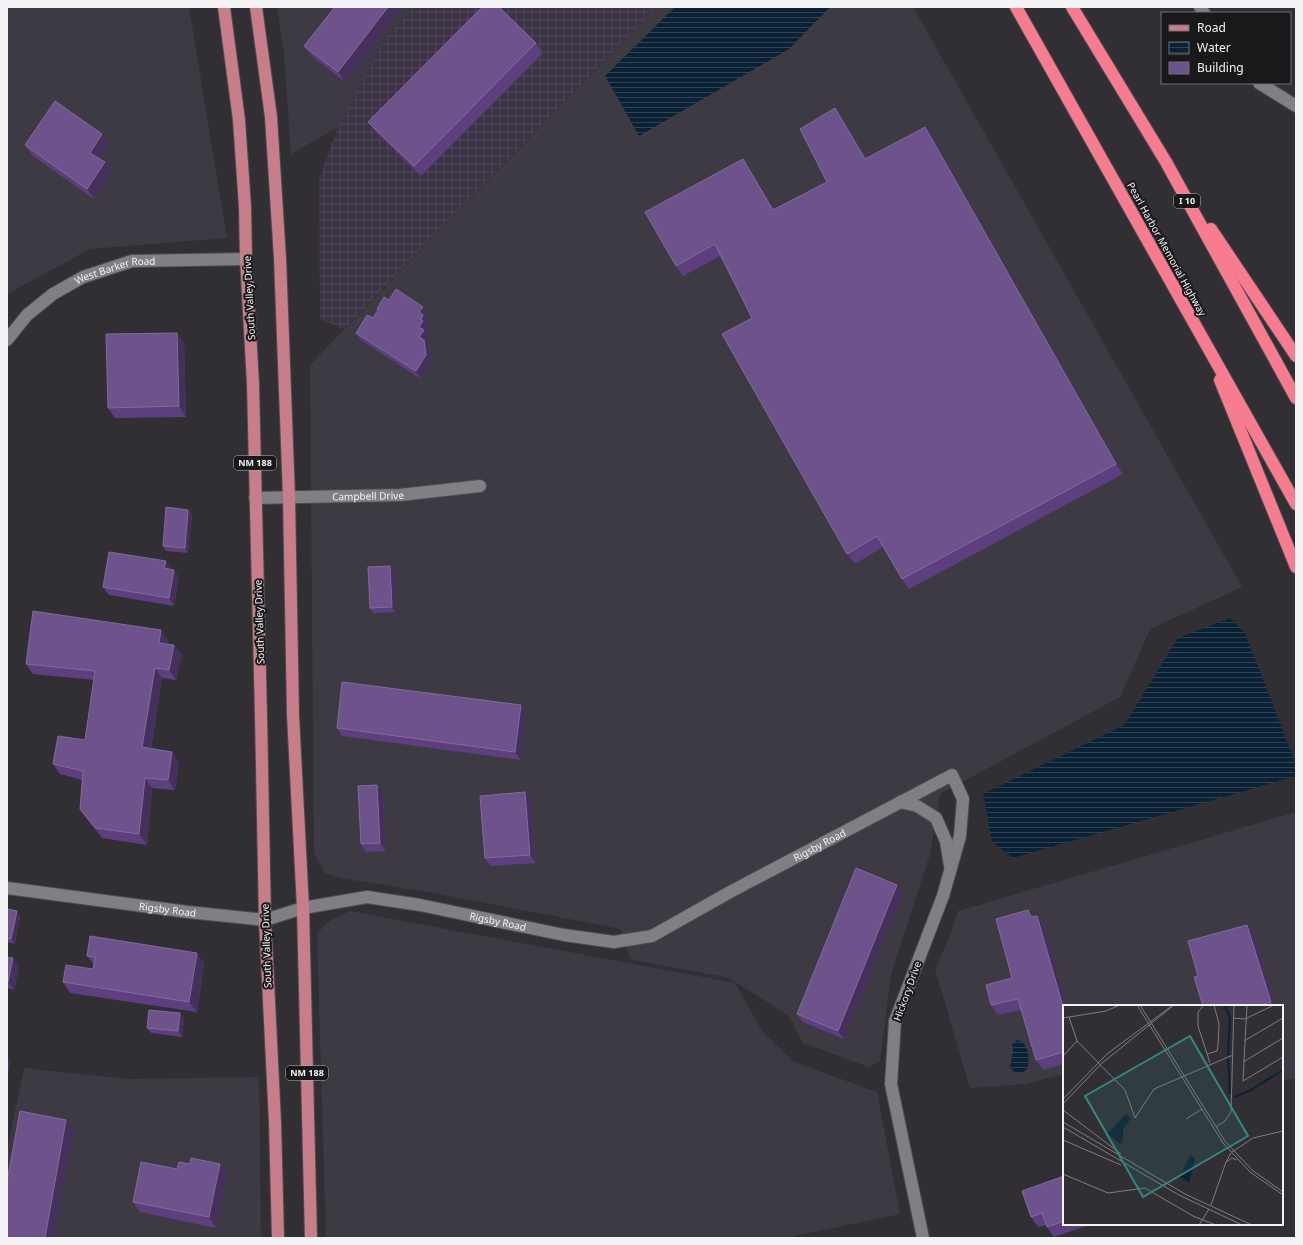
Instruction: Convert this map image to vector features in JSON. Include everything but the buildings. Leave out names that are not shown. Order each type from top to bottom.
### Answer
[{"type":"highway","name":"Pearl Harbor Memorial Highway","points":[[1016,7],[1200,331],[1296,504]]},
{"type":"highway","name":"I 10","points":[[1072,7],[1166,162],[1296,398]]},
{"type":"highway","points":[[1166,162],[1296,356]]},
{"type":"highway","points":[[1200,331],[1296,567]]},
{"type":"main road","points":[[217,7],[226,22]]},
{"type":"main road","name":"South Valley Drive","points":[[224,7],[239,120],[245,207],[246,259],[253,384],[265,920],[275,1122],[278,1238]]},
{"type":"main road","name":"NM 188","points":[[256,7],[270,110],[278,203],[282,289],[294,715],[303,908],[311,1238]]},
{"type":"street","points":[[1261,84],[1296,106]]},
{"type":"street","name":"West Barker Road","points":[[7,340],[27,315],[53,294],[83,277],[132,261],[246,259]]},
{"type":"street","name":"Campbell Drive","points":[[255,498],[400,495],[480,486]]},
{"type":"street","name":"Rigsby Road","points":[[7,888],[165,909],[265,920],[303,908],[367,897],[420,905],[564,935],[614,942],[652,936],[730,892],[952,775]]},
{"type":"street","name":"Hickory Drive","points":[[923,1238],[892,1084],[895,1021],[943,896],[960,836],[963,799],[952,775]]},
{"type":"street","points":[[900,802],[917,806],[936,818],[946,841],[951,869]]},
{"type":"shaded area","points":[[7,7],[189,7],[227,238],[90,249],[7,294]]},
{"type":"shaded area","points":[[277,7],[414,7],[384,40],[338,127],[291,154],[284,53]]},
{"type":"shaded area","points":[[414,7],[656,7],[344,329],[320,319],[319,179],[338,127],[384,40]]},
{"type":"shaded area","points":[[656,7],[913,7],[1242,587],[1150,629],[1120,697],[940,794],[930,854],[891,974],[880,1061],[869,1067],[803,1043],[788,1015],[729,978],[630,959],[621,929],[433,893],[340,878],[325,873],[314,854],[310,365]]},
{"type":"shaded area","points":[[1296,812],[1296,1079],[1283,1080],[1283,1005],[1063,1005],[1063,1074],[1026,1084],[970,1088],[935,969],[949,938],[958,911]]},
{"type":"shaded area","points":[[350,911],[735,983],[762,1031],[794,1062],[877,1092],[900,1214],[785,1238],[326,1238],[317,933],[331,920]]},
{"type":"shaded area","points":[[24,1068],[128,1079],[259,1077],[261,1238],[7,1238],[7,1150]]},
{"type":"water","points":[[675,7],[830,7],[789,49],[639,136],[605,76]]},
{"type":"water","points":[[1230,618],[1245,633],[1296,764],[1296,776],[1013,858],[992,842],[983,794],[1124,725],[1178,638]]},
{"type":"water","points":[[1017,1040],[1024,1044],[1028,1052],[1027,1069],[1019,1073],[1013,1071],[1010,1066],[1013,1051],[1012,1046]]}]
